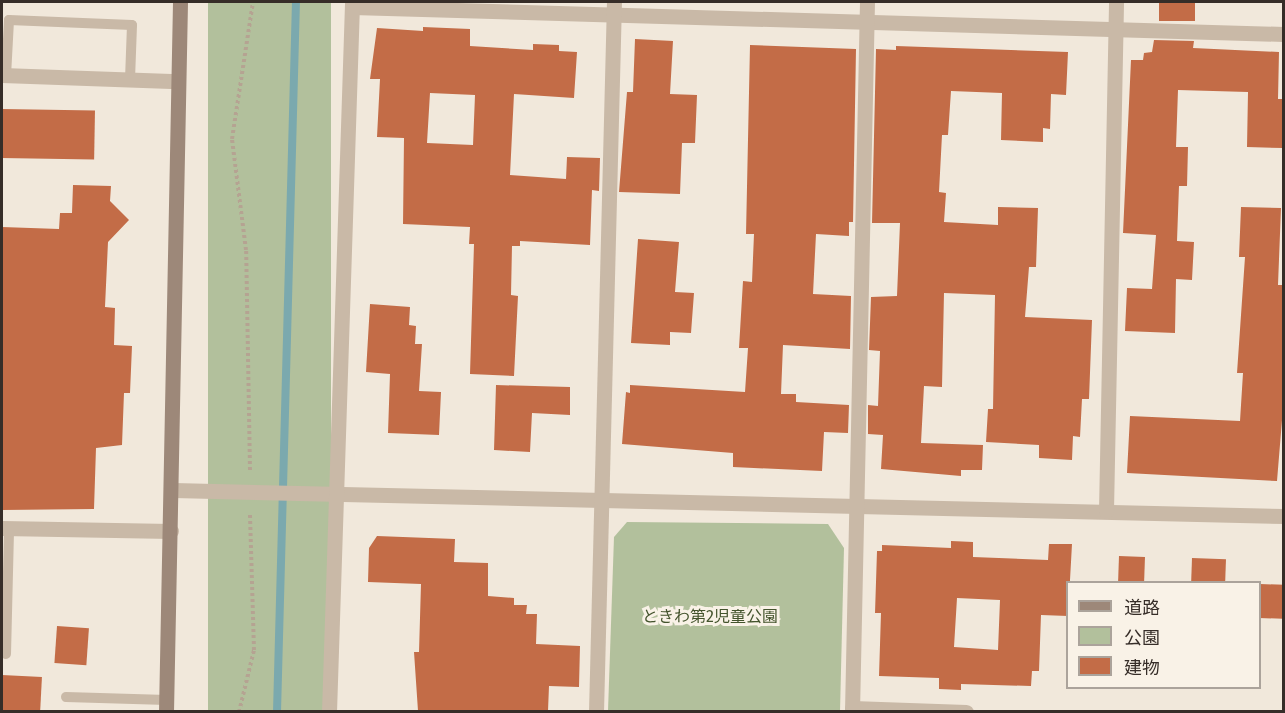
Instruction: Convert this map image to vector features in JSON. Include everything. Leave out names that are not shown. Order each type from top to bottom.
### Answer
[{"type":"street","points":[[166,706],[173,490],[180,2]]},
{"type":"street","points":[[867,2],[852,710],[966,711]]},
{"type":"street","points":[[1106,511],[1116,2]]},
{"type":"street","points":[[329,711],[334,492],[352,4],[614,9],[867,21],[1284,34]]},
{"type":"street","points":[[596,711],[614,9]]},
{"type":"street","points":[[4,76],[178,81]]},
{"type":"street","points":[[173,490],[334,492],[602,502],[1284,516]]},
{"type":"street","points":[[5,528],[171,531]]},
{"type":"lane","points":[[4,76],[9,20],[132,25],[130,80]]},
{"type":"lane","points":[[5,528],[6,654]]},
{"type":"lane","points":[[66,697],[166,706]]},
{"type":"path","points":[[239,711],[254,650],[250,491],[251,387],[246,250],[232,139],[252,2]]},
{"type":"green space","points":[[208,2],[331,2],[331,712],[208,712]]},
{"type":"green space","name":"ときわ第2児童公園","points":[[627,522],[828,524],[844,548],[840,711],[608,711],[614,537]]},
{"type":"building","points":[[1159,2],[1195,2],[1195,21],[1159,21]]},
{"type":"building","points":[[423,27],[470,29],[470,46],[533,50],[533,44],[559,45],[559,51],[577,52],[574,98],[514,94],[510,175],[566,179],[567,157],[600,158],[599,191],[592,190],[590,245],[520,241],[520,246],[512,246],[511,295],[518,296],[514,376],[470,374],[474,244],[469,244],[470,227],[403,224],[404,138],[377,137],[380,79],[370,79],[377,28],[423,31]],"holes":[[[430,93],[475,95],[473,145],[427,143]]]},
{"type":"building","points":[[635,39],[673,41],[670,94],[697,95],[695,143],[682,143],[680,194],[619,192],[627,92],[633,92]]},
{"type":"building","points":[[1154,40],[1194,41],[1193,48],[1279,52],[1278,99],[1284,99],[1283,148],[1247,147],[1248,92],[1178,90],[1176,147],[1188,147],[1187,186],[1179,186],[1177,241],[1194,242],[1192,280],[1176,279],[1175,333],[1125,331],[1127,288],[1152,289],[1156,235],[1123,233],[1131,60],[1143,60],[1144,53],[1152,52]]},
{"type":"building","points":[[750,45],[856,49],[853,222],[849,222],[849,236],[816,234],[813,294],[851,296],[850,349],[783,345],[781,394],[796,394],[796,402],[849,405],[848,433],[824,432],[822,471],[733,467],[733,453],[622,444],[626,392],[630,393],[630,385],[745,392],[748,348],[739,348],[743,281],[752,282],[754,234],[746,234]]},
{"type":"building","points":[[896,46],[1068,52],[1066,95],[1051,94],[1050,129],[1043,128],[1043,142],[1001,140],[1002,93],[951,91],[948,135],[942,135],[939,192],[946,193],[944,222],[998,225],[998,207],[1038,208],[1036,267],[1029,267],[1025,317],[1092,320],[1089,399],[1082,399],[1080,437],[1073,436],[1072,460],[1039,458],[1039,445],[986,442],[988,409],[993,409],[995,295],[944,293],[942,387],[924,386],[921,443],[983,445],[982,470],[961,470],[961,476],[881,469],[883,435],[868,434],[868,405],[878,406],[880,351],[869,350],[871,297],[897,296],[900,223],[872,223],[876,49],[896,50]]},
{"type":"building","points":[[2,109],[95,111],[94,160],[2,158]]},
{"type":"building","points":[[73,185],[111,186],[110,201],[129,220],[108,242],[105,307],[115,308],[114,345],[132,346],[130,393],[124,393],[122,445],[96,448],[94,509],[2,510],[2,227],[59,229],[60,213],[72,213]]},
{"type":"building","points":[[1241,207],[1281,208],[1278,285],[1284,285],[1284,396],[1277,481],[1127,473],[1130,416],[1240,421],[1243,373],[1237,373],[1245,257],[1239,257]]},
{"type":"building","points":[[638,239],[679,242],[675,292],[694,293],[691,333],[670,332],[670,345],[631,343]]},
{"type":"building","points":[[370,304],[410,307],[409,325],[416,326],[415,344],[422,344],[419,391],[441,392],[439,435],[388,433],[390,374],[366,372]]},
{"type":"building","points":[[496,385],[570,387],[570,415],[532,413],[530,452],[494,450]]},
{"type":"building","points":[[377,536],[455,539],[454,562],[488,563],[488,596],[514,598],[514,605],[527,605],[526,614],[537,614],[536,644],[580,646],[579,687],[549,686],[548,711],[418,711],[414,652],[419,652],[421,584],[368,582],[369,548]]},
{"type":"building","points":[[951,541],[973,542],[973,557],[1048,560],[1049,544],[1072,544],[1070,581],[1066,581],[1066,616],[1041,615],[1039,671],[1032,671],[1031,686],[961,684],[961,690],[939,689],[939,678],[879,676],[881,613],[875,613],[877,551],[882,551],[882,545],[951,548]],"holes":[[[957,598],[1000,600],[998,650],[954,647]]]},
{"type":"building","points":[[1119,556],[1145,557],[1144,581],[1118,581]]},
{"type":"building","points":[[1192,558],[1226,559],[1225,581],[1191,581]]},
{"type":"building","points":[[1261,584],[1284,585],[1283,619],[1261,618]]},
{"type":"building","points":[[57,626],[89,628],[86,665],[54,663]]},
{"type":"building","points":[[2,675],[42,677],[40,712],[2,711]]},
{"type":"waterway","points":[[277,712],[296,2]]}]
